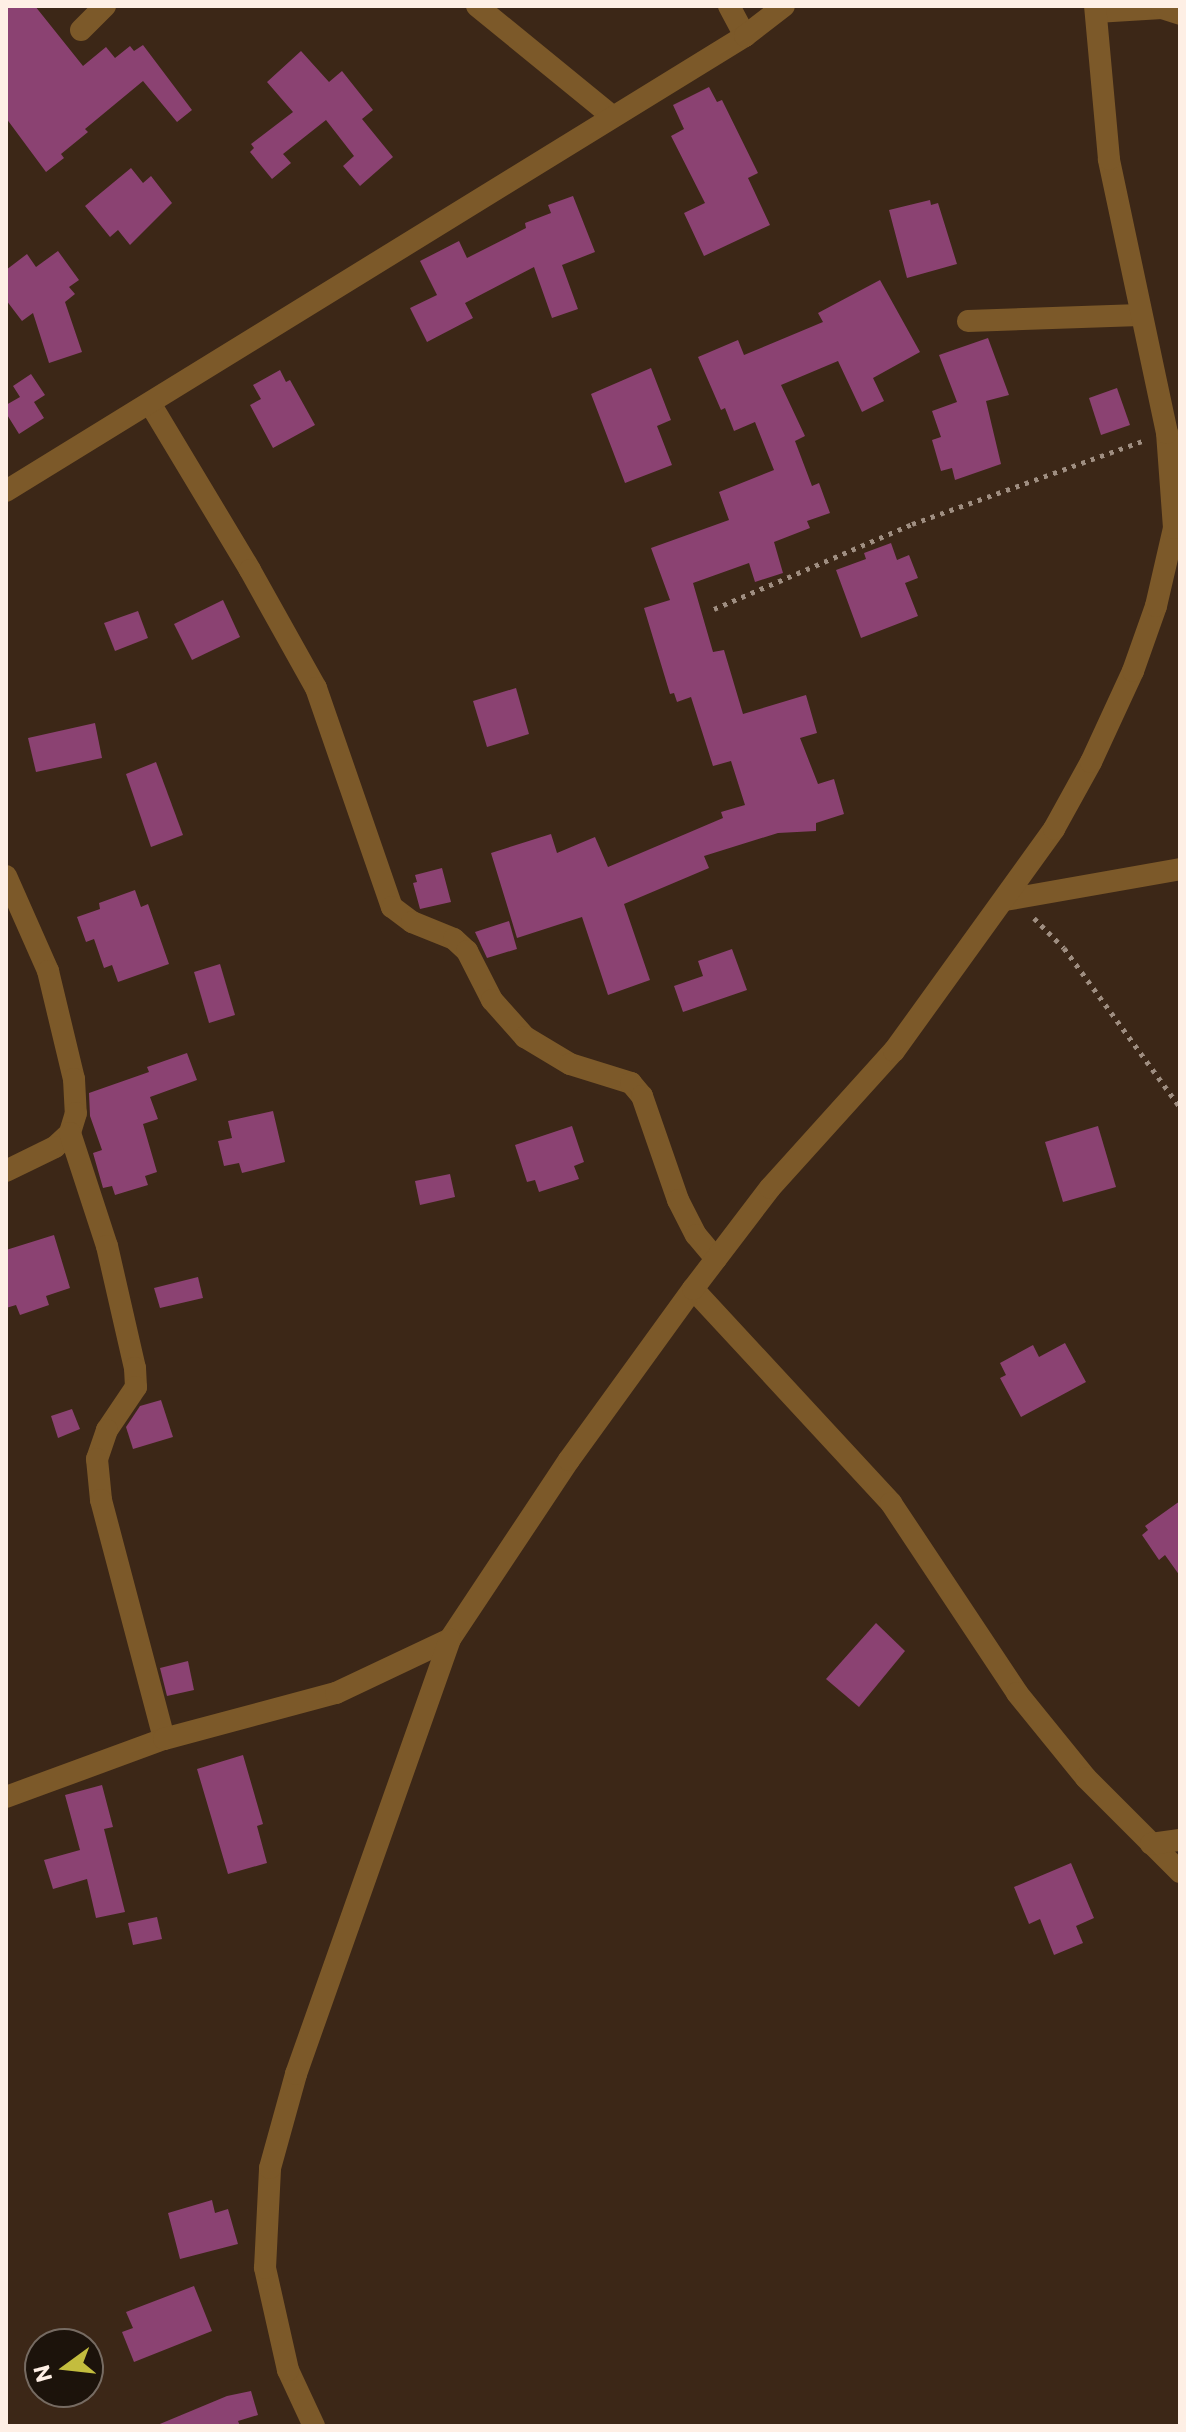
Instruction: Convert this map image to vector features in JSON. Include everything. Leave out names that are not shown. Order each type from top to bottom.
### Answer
[{"type":"street","points":[[81,30],[105,6]]},
{"type":"street","points":[[477,6],[612,116]]},
{"type":"street","points":[[729,6],[745,36]]},
{"type":"street","points":[[6,491],[151,405],[745,36],[784,6]]},
{"type":"street","points":[[314,2426],[288,2370],[265,2268],[270,2168],[296,2074],[450,1639],[569,1460],[693,1289],[770,1188],[894,1051],[1005,900],[1054,829],[1091,762],[1133,671],[1156,606],[1174,528],[1167,433],[1109,159],[1096,9],[1162,8],[1180,14]]},
{"type":"street","points":[[968,321],[1140,315]]},
{"type":"street","points":[[1157,395],[1180,401]]},
{"type":"street","points":[[151,405],[250,570],[316,688],[392,907],[412,922],[454,939],[467,951],[492,1000],[525,1037],[570,1064],[617,1076],[631,1083],[642,1096],[678,1200],[696,1235],[716,1259]]},
{"type":"street","points":[[1005,900],[1118,883],[1180,869]]},
{"type":"street","points":[[6,876],[48,971],[74,1079],[76,1113],[70,1133],[55,1147],[6,1171]]},
{"type":"street","points":[[70,1133],[107,1246],[135,1368],[136,1387],[107,1430],[97,1459],[101,1500],[164,1739]]},
{"type":"street","points":[[693,1289],[891,1503],[1017,1693],[1086,1778],[1180,1872]]},
{"type":"street","points":[[6,1797],[164,1739],[336,1693],[450,1639]]},
{"type":"street","points":[[1151,1844],[1180,1840]]},
{"type":"path","points":[[714,609],[898,529],[1167,433]]},
{"type":"path","points":[[1005,900],[1033,918],[1064,948],[1180,1107]]},
{"type":"building","points":[[6,6],[35,6],[83,66],[106,47],[115,58],[130,46],[134,51],[143,45],[192,110],[177,122],[143,81],[85,129],[88,132],[61,154],[64,158],[46,172],[6,118]]},
{"type":"building","points":[[301,51],[329,82],[342,71],[373,110],[362,119],[393,157],[360,186],[343,166],[354,156],[326,120],[283,154],[291,163],[272,179],[250,152],[254,148],[251,144],[293,112],[267,82]]},
{"type":"building","points":[[709,87],[717,102],[722,100],[758,173],[748,178],[770,225],[704,256],[684,213],[705,203],[671,136],[684,129],[673,105]]},
{"type":"building","points":[[131,168],[143,183],[151,176],[172,203],[130,245],[118,230],[110,237],[85,206]]},
{"type":"building","points":[[573,196],[595,252],[562,265],[578,309],[552,318],[534,267],[465,303],[473,318],[427,342],[410,308],[437,295],[420,261],[459,241],[467,258],[526,228],[525,223],[551,213],[548,205]]},
{"type":"building","points":[[930,200],[931,205],[938,203],[957,264],[907,278],[889,210]]},
{"type":"building","points":[[58,251],[79,280],[69,287],[75,294],[65,302],[82,352],[49,363],[33,313],[22,321],[6,300],[6,270],[27,254],[36,267]]},
{"type":"building","points":[[880,280],[920,352],[873,378],[884,401],[862,412],[838,361],[781,385],[805,436],[795,441],[812,486],[819,483],[830,513],[807,521],[810,528],[774,542],[783,573],[755,582],[749,563],[693,583],[713,652],[724,650],[743,714],[806,695],[817,733],[800,738],[818,784],[834,779],[844,814],[816,823],[816,831],[778,833],[704,856],[709,868],[624,904],[650,980],[608,995],[582,917],[517,938],[491,853],[551,834],[557,853],[595,837],[608,867],[723,818],[721,812],[745,805],[731,761],[713,766],[691,697],[677,702],[674,693],[670,694],[644,608],[670,600],[651,548],[729,520],[719,492],[774,470],[755,422],[734,431],[725,408],[721,410],[698,357],[738,340],[744,355],[823,322],[818,313]]},
{"type":"building","points":[[988,338],[1009,395],[986,401],[1001,464],[955,480],[952,468],[941,471],[932,440],[941,437],[932,411],[957,402],[939,355]]},
{"type":"building","points":[[651,368],[671,420],[657,426],[672,465],[625,483],[591,394]]},
{"type":"building","points":[[280,370],[286,382],[290,380],[315,425],[273,448],[250,405],[261,399],[253,385]]},
{"type":"building","points":[[31,374],[45,395],[34,402],[44,418],[19,434],[6,413],[6,405],[20,397],[13,386]]},
{"type":"building","points":[[1117,388],[1130,425],[1101,435],[1089,398]]},
{"type":"building","points":[[891,543],[897,560],[909,555],[918,578],[905,583],[918,616],[861,638],[836,570],[866,559],[864,553]]},
{"type":"building","points":[[223,600],[240,637],[192,660],[174,624]]},
{"type":"building","points":[[138,611],[148,638],[115,651],[104,623]]},
{"type":"building","points":[[516,688],[529,734],[487,747],[473,701]]},
{"type":"building","points":[[95,723],[102,758],[36,772],[28,738]]},
{"type":"building","points":[[156,762],[183,835],[151,847],[126,774]]},
{"type":"building","points":[[442,868],[451,902],[420,909],[413,883],[417,882],[415,875]]},
{"type":"building","points":[[135,890],[141,907],[148,904],[169,964],[118,982],[112,965],[104,968],[94,939],[86,942],[77,917],[100,909],[99,903]]},
{"type":"building","points":[[509,921],[517,949],[487,958],[475,932]]},
{"type":"building","points":[[732,949],[747,990],[683,1012],[674,986],[703,976],[698,961]]},
{"type":"building","points":[[220,964],[235,1015],[209,1023],[194,972]]},
{"type":"building","points":[[187,1053],[197,1080],[150,1097],[158,1119],[143,1124],[157,1172],[145,1176],[148,1185],[115,1195],[112,1186],[103,1188],[93,1153],[102,1150],[90,1116],[89,1093],[149,1072],[147,1067]]},
{"type":"building","points":[[273,1111],[285,1162],[242,1173],[239,1163],[224,1166],[218,1141],[232,1138],[228,1121]]},
{"type":"building","points":[[572,1126],[584,1162],[574,1166],[579,1179],[539,1192],[535,1180],[527,1182],[515,1145]]},
{"type":"building","points":[[1098,1126],[1116,1187],[1063,1202],[1045,1142]]},
{"type":"building","points":[[450,1174],[455,1197],[420,1205],[415,1181]]},
{"type":"building","points":[[54,1235],[70,1288],[46,1296],[49,1305],[20,1315],[16,1305],[6,1308],[6,1250]]},
{"type":"building","points":[[198,1277],[203,1298],[160,1308],[154,1288]]},
{"type":"building","points":[[1065,1343],[1086,1382],[1021,1417],[1000,1378],[1006,1375],[1000,1363],[1033,1345],[1039,1357]]},
{"type":"building","points":[[161,1400],[173,1437],[133,1449],[126,1427],[140,1406]]},
{"type":"building","points":[[72,1409],[80,1429],[58,1438],[51,1416]]},
{"type":"building","points":[[1180,1501],[1180,1576],[1165,1555],[1159,1560],[1142,1535],[1148,1530],[1145,1526]]},
{"type":"building","points":[[876,1623],[905,1651],[859,1707],[826,1679]]},
{"type":"building","points":[[188,1661],[194,1690],[167,1696],[160,1668]]},
{"type":"building","points":[[243,1755],[263,1824],[257,1826],[267,1863],[228,1874],[197,1769]]},
{"type":"building","points":[[102,1785],[113,1827],[104,1829],[125,1912],[96,1918],[87,1879],[53,1889],[44,1860],[80,1850],[65,1795]]},
{"type":"building","points":[[1071,1863],[1094,1918],[1076,1926],[1083,1943],[1054,1955],[1040,1919],[1029,1924],[1014,1887]]},
{"type":"building","points":[[157,1917],[162,1939],[133,1945],[128,1923]]},
{"type":"building","points":[[212,2200],[215,2213],[228,2209],[238,2244],[180,2259],[168,2213]]},
{"type":"building","points":[[194,2286],[212,2331],[134,2362],[122,2332],[133,2328],[126,2312]]},
{"type":"building","points":[[251,2391],[258,2415],[238,2421],[240,2426],[155,2426],[227,2396]]}]
